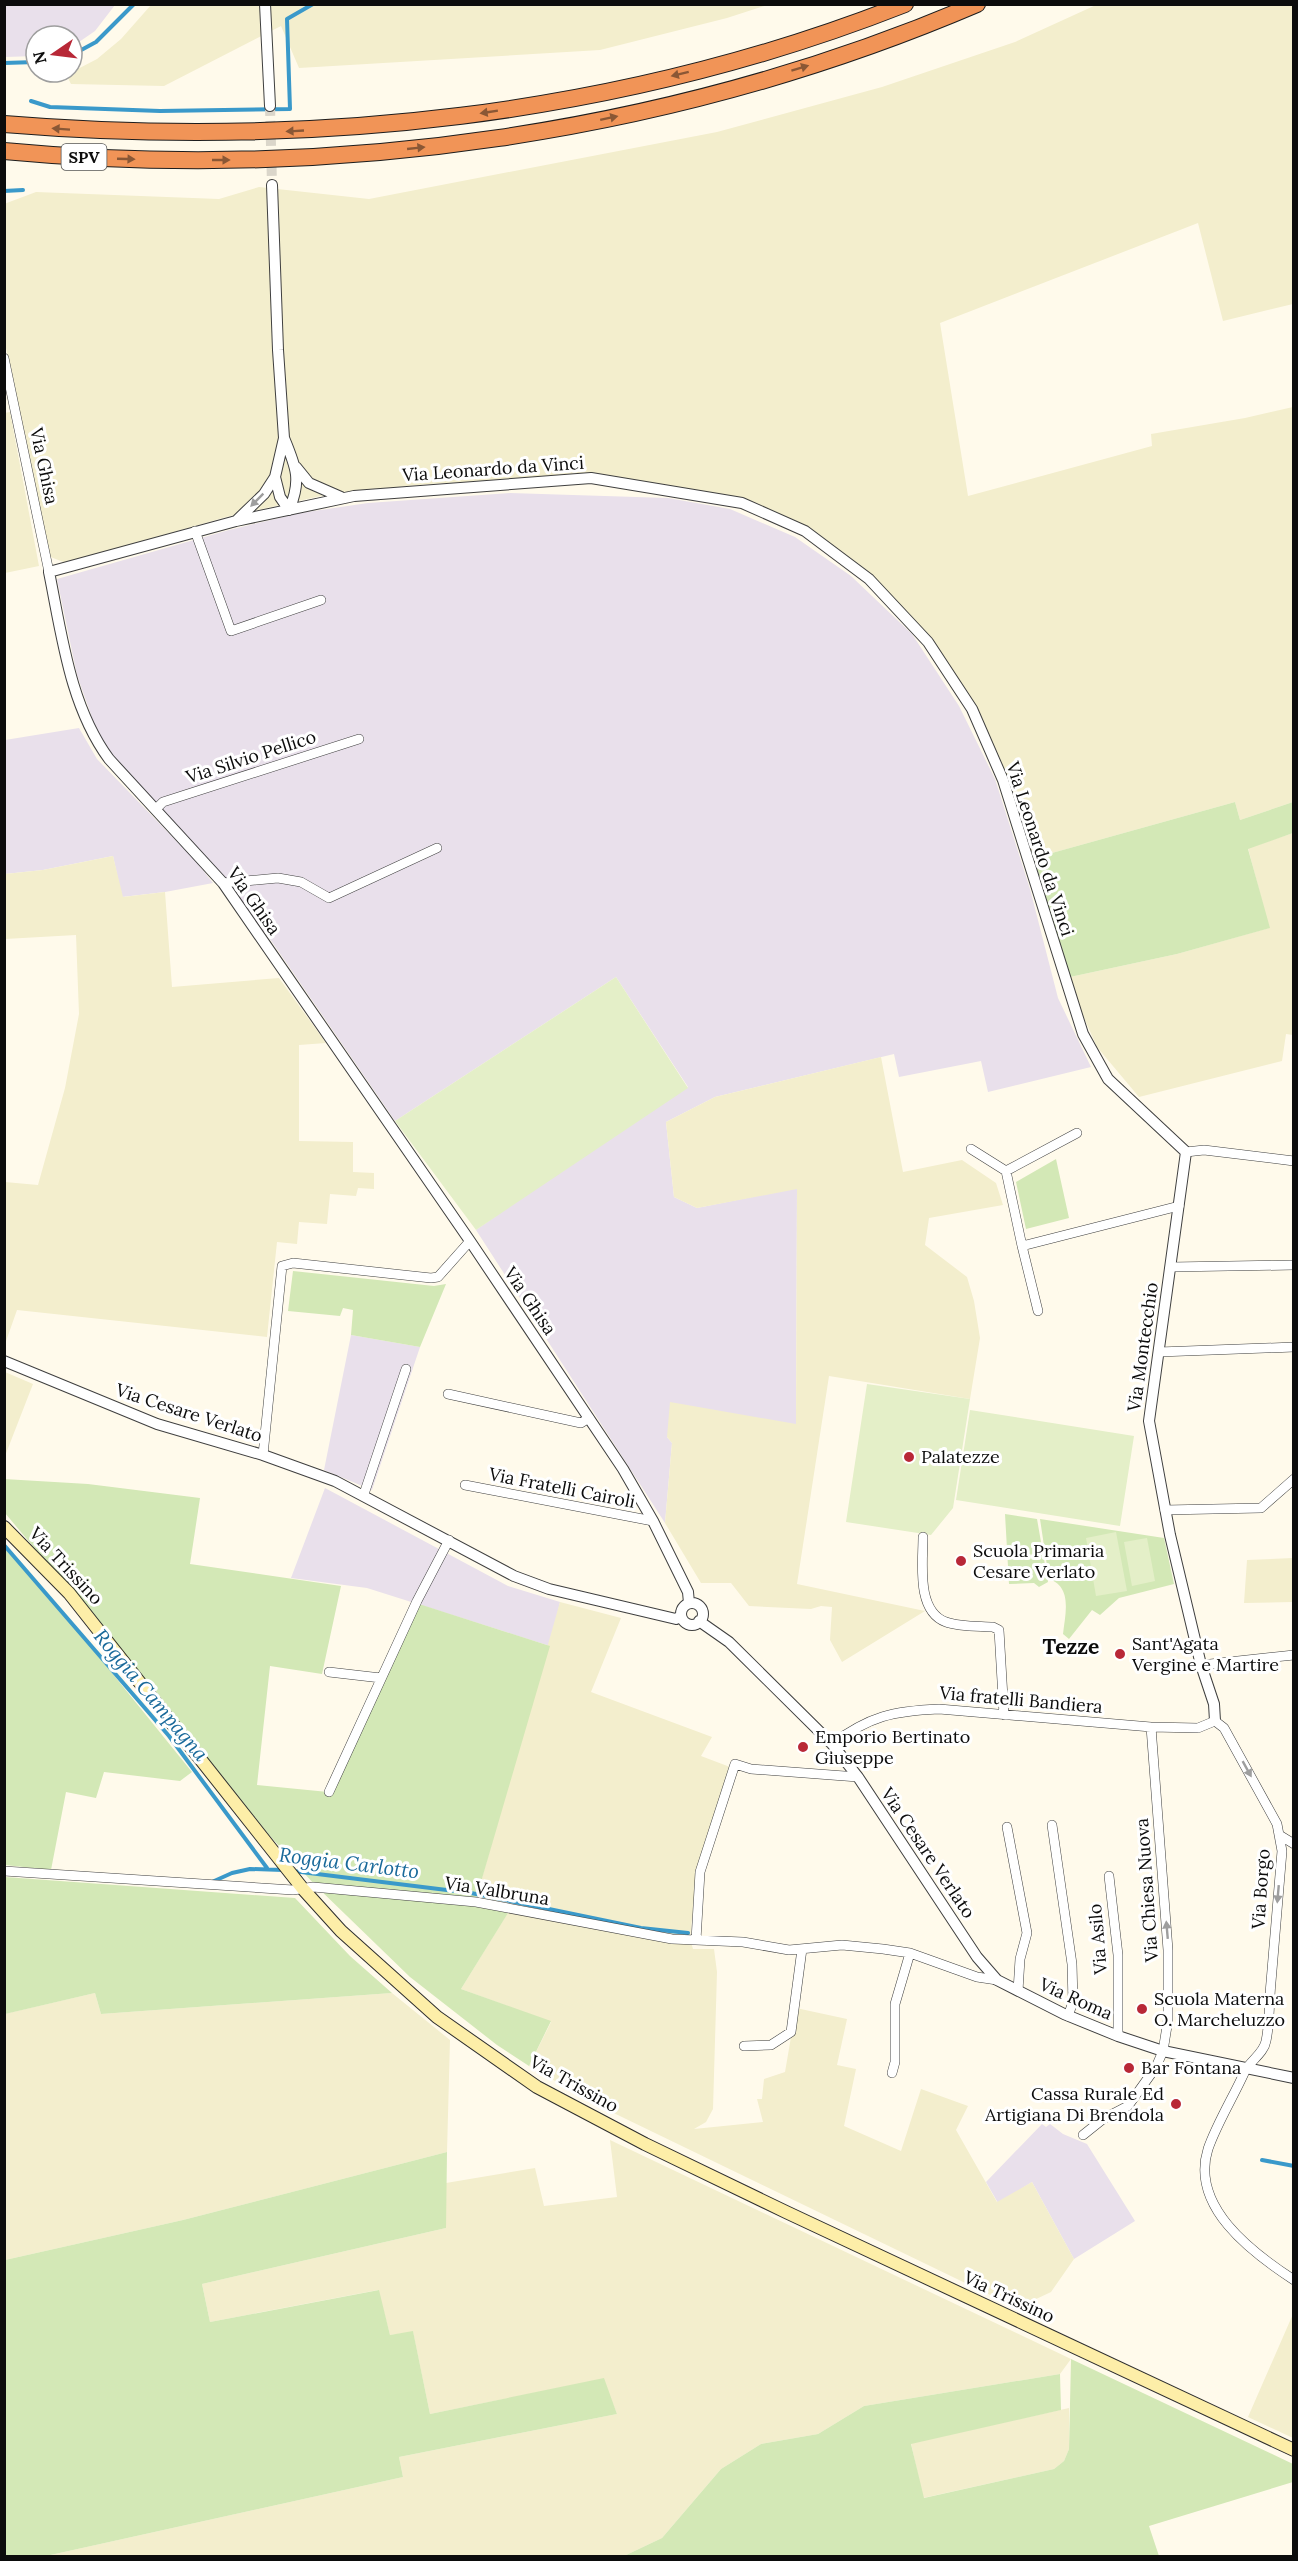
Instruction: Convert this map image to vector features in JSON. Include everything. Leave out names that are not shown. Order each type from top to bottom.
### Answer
[{"type":"highway","name":"SPV","points":[[4,124],[162,133],[248,133],[355,127],[472,115],[618,89],[737,60],[904,4]]},
{"type":"highway","name":"SPV","points":[[4,151],[163,160],[252,159],[370,153],[559,128],[646,110],[744,85],[849,53],[977,4]]},
{"type":"main road","name":"Via Trissino","points":[[4,1527],[69,1593],[303,1889],[340,1931],[437,2017],[537,2087],[645,2144],[1293,2450]]},
{"type":"street","points":[[265,4],[270,106]]},
{"type":"street","points":[[236,521],[264,494],[275,477],[284,438],[278,350],[272,185]]},
{"type":"street","name":"Via Ghisa","points":[[5,359],[68,661],[87,723],[109,759],[223,883],[470,1241],[589,1418],[653,1521],[688,1592],[689,1603]]},
{"type":"street","points":[[284,438],[296,467],[298,482],[289,510]]},
{"type":"street","points":[[296,467],[309,483],[345,498]]},
{"type":"street","points":[[275,477],[280,497],[289,510]]},
{"type":"street","name":"Via Leonardo da Vinci","points":[[49,572],[195,531],[345,498],[480,484],[591,477],[742,503],[805,531],[869,579],[928,642],[972,709],[1003,780],[1083,1034],[1108,1079],[1186,1152]]},
{"type":"street","points":[[195,531],[231,631],[321,600]]},
{"type":"street","name":"Via Silvio Pellico","points":[[156,809],[163,802],[359,739]]},
{"type":"street","points":[[223,883],[278,878],[301,882],[329,898],[437,848]]},
{"type":"street","points":[[1006,1171],[1077,1133]]},
{"type":"street","points":[[971,1149],[1006,1171],[1038,1311]]},
{"type":"street","points":[[1186,1152],[1204,1150],[1293,1161]]},
{"type":"street","name":"Via Montecchio","points":[[1186,1152],[1149,1421],[1165,1509],[1201,1665],[1214,1704],[1215,1721]]},
{"type":"street","points":[[1022,1246],[1179,1206]]},
{"type":"street","points":[[263,1455],[282,1266],[294,1263],[438,1277],[470,1241]]},
{"type":"street","points":[[1171,1267],[1293,1265]]},
{"type":"street","points":[[1159,1352],[1293,1347]]},
{"type":"street","name":"Via Cesare Verlato","points":[[4,1361],[157,1424],[263,1455],[364,1494],[514,1576],[627,1609],[676,1619],[681,1616],[691,1624],[699,1622],[703,1615],[701,1608],[689,1603]]},
{"type":"street","points":[[364,1494],[406,1369]]},
{"type":"street","points":[[448,1394],[581,1423],[589,1418]]},
{"type":"street","points":[[1165,1509],[1261,1508],[1293,1479]]},
{"type":"street","name":"Via Fratelli Cairoli","points":[[465,1485],[653,1521]]},
{"type":"street","points":[[923,1537],[926,1603],[931,1614],[947,1622],[993,1627],[999,1630],[1004,1715]]},
{"type":"street","points":[[329,1792],[448,1540]]},
{"type":"street","points":[[681,1616],[684,1606],[689,1603]]},
{"type":"street","name":"Via Cesare Verlato","points":[[699,1622],[729,1641],[832,1744],[858,1777],[977,1957],[997,1980]]},
{"type":"street","points":[[1201,1665],[1293,1655]]},
{"type":"street","points":[[329,1672],[381,1678]]},
{"type":"street","name":"Via fratelli Bandiera","points":[[832,1744],[856,1726],[879,1716],[906,1711],[939,1709],[1151,1727],[1198,1728],[1215,1721]]},
{"type":"street","name":"Via Borgo","points":[[1215,1721],[1224,1728],[1277,1824],[1282,1851],[1266,2044],[1246,2070],[1208,2150],[1205,2186],[1208,2197],[1227,2223],[1269,2264],[1293,2280]]},
{"type":"street","name":"Via Chiesa Nuova","points":[[1083,2135],[1103,2119],[1128,2106],[1156,2067],[1163,2051],[1168,2020],[1168,1950],[1151,1727]]},
{"type":"street","points":[[696,1940],[700,1872],[735,1764],[751,1769],[858,1777]]},
{"type":"street","points":[[1052,1825],[1074,1986],[1068,2016]]},
{"type":"street","points":[[1006,1827],[1028,1933],[1020,1959],[1018,1991]]},
{"type":"street","points":[[1281,1836],[1293,1844]]},
{"type":"street","name":"Via Valbruna","points":[[4,1871],[303,1889],[313,1887],[476,1902],[672,1939],[743,1942],[789,1950],[842,1945],[883,1949]]},
{"type":"street","name":"Via Asilo","points":[[1109,1876],[1118,1954],[1118,2036]]},
{"type":"street","points":[[744,2046],[771,2045],[791,2032],[802,1949]]},
{"type":"street","name":"Via Roma","points":[[883,1949],[910,1953],[977,1977],[997,1980],[1068,2016],[1163,2051],[1293,2078]]},
{"type":"street","points":[[892,2073],[895,2062],[895,2004],[910,1953]]},
{"type":"shaded area","points":[[5,4],[115,5],[95,31],[84,39],[84,24],[24,24],[24,56],[5,57]]},
{"type":"shaded area","points":[[151,5],[767,5],[727,18],[600,50],[299,68],[281,26],[164,86],[71,84],[84,84],[84,66],[97,59],[121,39]]},
{"type":"shaded area","points":[[1096,5],[1293,5],[1293,304],[1223,321],[1198,223],[940,323],[968,496],[1152,446],[1151,434],[1245,418],[1293,407],[1293,802],[1240,820],[1235,802],[1034,858],[993,745],[903,608],[778,515],[605,482],[517,480],[428,484],[330,494],[226,517],[66,563],[48,556],[5,343],[4,204],[36,192],[219,199],[259,187],[369,199],[717,132],[882,87],[1015,42]]},
{"type":"shaded area","points":[[10,412],[39,566],[5,573],[4,413]]},
{"type":"shaded area","points":[[510,493],[668,498],[730,509],[795,537],[851,576],[912,634],[959,706],[995,779],[1030,889],[1058,998],[1091,1067],[988,1092],[981,1061],[899,1077],[894,1054],[715,1097],[666,1122],[674,1197],[697,1208],[797,1188],[796,1425],[667,1437],[672,1443],[665,1523],[476,1230],[637,1117],[688,1087],[616,977],[395,1121],[272,942],[223,879],[114,758],[97,732],[77,675],[57,579],[229,530],[300,513],[368,503]]},
{"type":"shaded area","points":[[79,728],[97,759],[195,860],[213,883],[122,897],[113,856],[43,870],[5,874],[5,740]]},
{"type":"shaded area","points":[[1293,833],[1293,1035],[1286,1034],[1282,1061],[1139,1097],[1097,1047],[1076,1000],[1070,977],[1177,954],[1269,928],[1248,848]]},
{"type":"shaded area","points":[[113,856],[123,897],[165,892],[172,987],[279,978],[326,1043],[299,1045],[299,1141],[353,1142],[353,1172],[374,1173],[374,1189],[358,1188],[356,1196],[330,1194],[327,1224],[299,1222],[297,1244],[277,1242],[267,1337],[17,1310],[5,1344],[5,1182],[38,1185],[65,1088],[79,1014],[76,935],[5,939],[5,874],[43,870]]},
{"type":"shaded area","points":[[881,1057],[903,1172],[962,1160],[996,1183],[1003,1205],[929,1218],[925,1245],[967,1277],[974,1301],[980,1338],[970,1399],[829,1376],[797,1584],[925,1611],[842,1662],[830,1640],[832,1607],[821,1606],[811,1609],[749,1606],[731,1583],[701,1583],[665,1523],[672,1443],[667,1437],[670,1402],[796,1424],[797,1189],[697,1208],[674,1197],[666,1122],[715,1097]]},
{"type":"shaded area","points":[[351,1335],[420,1347],[372,1490],[324,1470]]},
{"type":"shaded area","points":[[5,1372],[33,1384],[5,1456]]},
{"type":"shaded area","points":[[325,1488],[508,1586],[560,1602],[550,1646],[367,1588],[291,1578]]},
{"type":"shaded area","points":[[1293,1558],[1293,1602],[1244,1603],[1247,1560]]},
{"type":"shaded area","points":[[560,1602],[621,1618],[591,1692],[712,1737],[701,1756],[730,1767],[696,1878],[690,1939],[693,1949],[714,1949],[717,1972],[713,2109],[706,2122],[694,2129],[763,2122],[757,2099],[762,2099],[764,2079],[785,2072],[796,2008],[847,2019],[837,2065],[856,2069],[844,2126],[901,2151],[921,2089],[968,2106],[956,2130],[997,2202],[1032,2182],[1074,2259],[1051,2292],[1017,2308],[593,2103],[529,2066],[551,2022],[461,1989],[507,1914],[474,1906]]},
{"type":"shaded area","points":[[95,1993],[101,2014],[392,1993],[450,2040],[447,2152],[183,2220],[5,2260],[4,2014]]},
{"type":"shaded area","points":[[1042,2124],[1046,2127],[1050,2124],[1063,2134],[1087,2144],[1135,2221],[1074,2259],[1032,2182],[998,2203],[986,2182]]},
{"type":"shaded area","points":[[610,2140],[1071,2359],[1060,2374],[864,2406],[818,2434],[761,2444],[721,2469],[662,2538],[624,2556],[46,2556],[403,2477],[399,2457],[617,2414],[603,2379],[430,2414],[413,2332],[390,2335],[378,2290],[210,2322],[202,2284],[446,2228],[446,2183],[535,2168],[544,2206],[617,2197]]},
{"type":"shaded area","points":[[1293,2314],[1293,2438],[1248,2417]]},
{"type":"shaded area","points":[[1069,2408],[1069,2449],[1064,2461],[1054,2469],[923,2498],[911,2443]]},
{"type":"green space","points":[[1235,802],[1240,820],[1293,802],[1293,833],[1248,849],[1270,928],[1177,954],[1070,977],[1034,858]]},
{"type":"green space","points":[[616,977],[688,1088],[476,1230],[395,1121]]},
{"type":"green space","points":[[1056,1159],[1069,1218],[1026,1229],[1016,1182]]},
{"type":"green space","points":[[293,1271],[434,1286],[446,1284],[420,1347],[351,1335],[353,1310],[343,1308],[340,1316],[288,1311]]},
{"type":"green space","name":"Palatezze","points":[[867,1384],[970,1399],[953,1508],[931,1535],[846,1522]]},
{"type":"green space","points":[[970,1410],[1134,1436],[1120,1526],[956,1500]]},
{"type":"green space","points":[[4,1479],[88,1484],[200,1498],[190,1564],[341,1586],[322,1674],[270,1666],[257,1785],[328,1792],[419,1604],[550,1646],[474,1906],[508,1913],[461,1989],[551,2021],[529,2066],[497,2045],[410,1977],[315,1885],[269,1835],[163,1702],[5,1513]]},
{"type":"green space","points":[[1005,1514],[1037,1519],[1048,1582],[1039,1587],[1034,1583],[1009,1584]]},
{"type":"green space","points":[[1040,1519],[1164,1538],[1174,1584],[1119,1598],[1100,1615],[1092,1610],[1069,1639],[1063,1634],[1065,1595],[1057,1583],[1049,1579]]},
{"type":"green space","points":[[1116,1532],[1127,1591],[1096,1596],[1086,1538]]},
{"type":"green space","points":[[1147,1538],[1155,1581],[1132,1586],[1124,1542]]},
{"type":"green space","points":[[4,1548],[53,1600],[192,1772],[180,1781],[104,1772],[96,1798],[66,1792],[51,1870],[5,1865]]},
{"type":"green space","points":[[5,1877],[295,1898],[350,1956],[392,1993],[101,2014],[95,1993],[5,2014]]},
{"type":"green space","points":[[447,2152],[446,2228],[202,2284],[210,2322],[379,2290],[390,2335],[413,2331],[430,2414],[604,2378],[617,2414],[399,2457],[403,2477],[46,2556],[5,2556],[5,2260],[183,2220]]},
{"type":"green space","points":[[1071,2359],[1293,2464],[1293,2482],[1149,2526],[1159,2556],[624,2556],[662,2538],[721,2469],[761,2444],[818,2434],[864,2406],[1060,2374],[1061,2410],[911,2444],[924,2498],[1054,2469],[1064,2461],[1069,2449]]},
{"type":"waterway","points":[[84,48],[96,42],[134,4]]},
{"type":"waterway","points":[[31,101],[50,107],[160,111],[290,109],[287,19],[313,4]]},
{"type":"waterway","points":[[4,63],[24,62]]},
{"type":"waterway","points":[[4,191],[23,190]]},
{"type":"waterway","name":"Roggia Campagna","points":[[4,1545],[169,1736],[267,1868]]},
{"type":"waterway","name":"Roggia Carlotto","points":[[212,1882],[232,1873],[250,1869],[283,1870]]},
{"type":"waterway","name":"Roggia Carlotto","points":[[293,1871],[471,1893],[641,1928],[688,1933]]},
{"type":"waterway","points":[[1262,2160],[1294,2166]]},
{"type":"tunnel","points":[[270,106],[272,185]]},
{"type":"place","name":"Palatezze","points":[[909,1457]]},
{"type":"place","name":"Scuola Primaria Cesare Verlato","points":[[961,1561]]},
{"type":"place","name":"Sant'Agata Vergine e Martire","points":[[1120,1654]]},
{"type":"place","name":"Emporio Bertinato Giuseppe","points":[[803,1747]]},
{"type":"place","name":"Scuola Materna O. Marcheluzzo","points":[[1142,2009]]},
{"type":"place","name":"Bar Fontana","points":[[1129,2068]]},
{"type":"place","name":"Cassa Rurale Ed Artigiana Di Brendola","points":[[1176,2104]]},
{"type":"district","name":"Tezze","points":[[1071,1647]]}]
